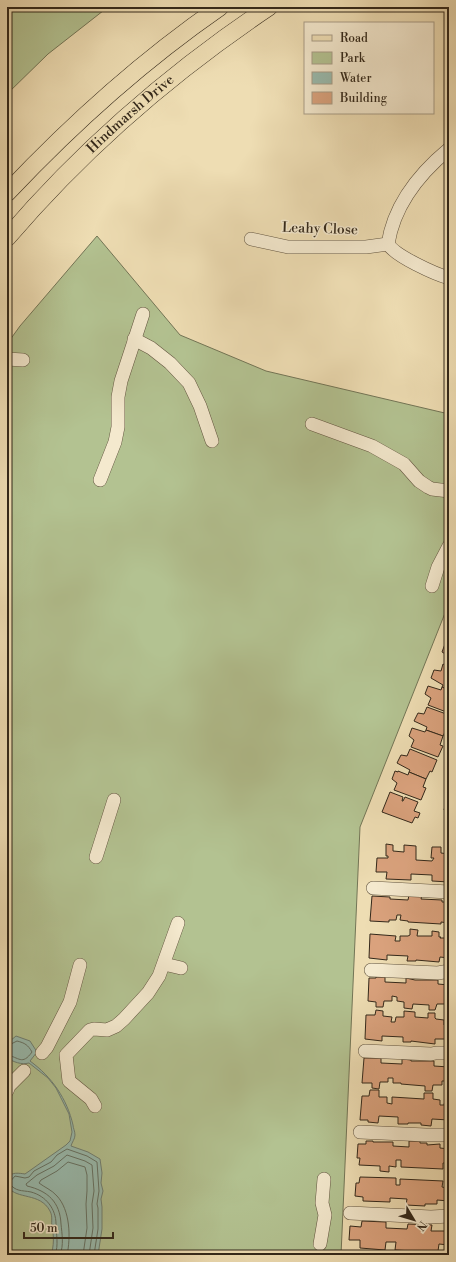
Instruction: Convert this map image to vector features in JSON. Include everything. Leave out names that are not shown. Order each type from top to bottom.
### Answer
[{"type":"main road","name":"Hindmarsh Drive","points":[[7,193],[51,147],[105,97],[142,66],[220,7]]},
{"type":"main road","name":"Hindmarsh Drive","points":[[7,238],[57,184],[100,141],[136,109],[190,64],[269,7]]},
{"type":"street","points":[[449,149],[427,169],[408,193],[392,227],[388,244],[397,252],[437,274],[449,278]]},
{"type":"street","name":"Leahy Close","points":[[251,238],[288,247],[366,247],[388,244]]},
{"type":"street","points":[[100,480],[115,442],[118,427],[118,397],[120,381],[143,314]]},
{"type":"street","points":[[134,338],[161,356],[189,383],[200,406],[212,441]]},
{"type":"street","points":[[7,360],[23,360]]},
{"type":"street","points":[[312,424],[372,446],[404,464],[419,481],[428,487],[449,491]]},
{"type":"street","points":[[432,586],[438,567],[449,546]]},
{"type":"street","points":[[96,857],[114,800]]},
{"type":"street","points":[[373,888],[449,892]]},
{"type":"street","points":[[95,1106],[91,1099],[68,1081],[66,1055],[90,1030],[110,1029],[124,1020],[157,982],[178,923]]},
{"type":"street","points":[[164,964],[181,968]]},
{"type":"street","points":[[66,1055],[42,1053],[54,1034],[70,1002],[77,994],[80,965]]},
{"type":"street","points":[[371,970],[438,973],[449,971]]},
{"type":"street","points":[[365,1051],[431,1054],[449,1053]]},
{"type":"street","points":[[11,1090],[24,1071]]},
{"type":"street","points":[[360,1132],[449,1135]]},
{"type":"street","points":[[320,1244],[325,1215],[322,1203],[324,1179]]},
{"type":"street","points":[[350,1213],[431,1217],[449,1216]]},
{"type":"green space","points":[[7,7],[108,7],[48,54],[7,94]]},
{"type":"green space","points":[[97,236],[180,335],[266,371],[449,414],[449,603],[360,827],[341,1255],[7,1255],[7,344],[20,326]]},
{"type":"water","points":[[16,1036],[30,1041],[37,1052],[30,1061],[52,1081],[67,1106],[75,1132],[75,1138],[71,1146],[88,1152],[100,1159],[102,1173],[101,1183],[103,1191],[101,1199],[102,1229],[98,1255],[51,1255],[53,1248],[53,1237],[52,1217],[50,1211],[46,1205],[35,1198],[17,1194],[8,1187],[8,1179],[11,1174],[25,1174],[66,1145],[70,1141],[72,1132],[69,1114],[56,1088],[48,1078],[29,1063],[18,1063],[7,1058],[7,1041],[10,1041]]},
{"type":"building","points":[[445,644],[449,644],[449,664],[445,662],[447,655],[442,652]]},
{"type":"building","points":[[443,664],[449,667],[449,690],[442,687],[443,685],[431,678],[434,670],[441,671]]},
{"type":"building","points":[[428,686],[441,690],[442,687],[449,690],[449,713],[428,705],[431,698],[425,694]]},
{"type":"building","points":[[427,707],[449,715],[449,729],[447,728],[443,736],[426,730],[427,727],[414,721],[418,713],[424,714]]},
{"type":"building","points":[[412,728],[425,732],[426,730],[443,736],[440,745],[443,746],[438,757],[411,747],[414,740],[409,736]]},
{"type":"building","points":[[410,749],[437,760],[432,772],[430,771],[426,779],[409,772],[410,770],[397,763],[401,755],[407,756]]},
{"type":"building","points":[[395,771],[408,775],[409,772],[426,779],[423,787],[426,788],[421,800],[394,790],[397,783],[392,779]]},
{"type":"building","points":[[449,790],[449,812],[444,810]]},
{"type":"building","points":[[390,792],[403,797],[402,801],[405,797],[418,802],[414,811],[420,813],[418,818],[415,817],[412,823],[382,812]]},
{"type":"building","points":[[386,844],[393,845],[393,851],[404,852],[404,845],[416,846],[416,860],[432,861],[434,858],[431,858],[432,847],[441,847],[441,853],[449,854],[449,882],[432,881],[432,875],[411,874],[411,880],[386,879],[387,872],[376,872],[377,858],[388,858],[388,856],[386,856]]},
{"type":"building","points":[[409,895],[422,896],[421,899],[442,900],[442,902],[449,902],[449,923],[408,922],[400,920],[401,915],[397,915],[396,920],[389,920],[389,922],[370,921],[372,896],[408,900]]},
{"type":"building","points":[[410,929],[418,930],[417,936],[432,936],[432,931],[439,932],[440,938],[448,938],[449,958],[440,957],[439,962],[416,960],[407,961],[408,956],[387,955],[387,960],[369,958],[370,934],[396,936],[395,941],[400,941],[400,936],[410,935]]},
{"type":"building","points":[[385,977],[385,982],[406,983],[406,978],[415,980],[438,980],[438,984],[449,985],[449,1000],[446,1000],[445,1004],[437,1004],[435,1010],[429,1010],[429,1005],[413,1004],[412,1009],[404,1008],[404,1002],[397,1001],[397,997],[392,996],[392,1001],[384,1001],[383,1007],[376,1007],[376,1002],[368,1001],[369,978]]},
{"type":"building","points":[[376,1010],[383,1011],[383,1016],[392,1017],[391,1022],[395,1022],[396,1017],[404,1017],[404,1011],[415,1012],[415,1017],[428,1018],[428,1013],[435,1013],[436,1019],[444,1020],[444,1025],[449,1025],[449,1039],[435,1039],[435,1044],[411,1041],[403,1042],[403,1037],[382,1036],[382,1041],[365,1039],[366,1015],[375,1015]]},
{"type":"building","points":[[364,1058],[381,1058],[381,1063],[402,1064],[402,1059],[411,1061],[434,1061],[434,1066],[449,1067],[449,1086],[446,1085],[446,1081],[442,1081],[442,1085],[433,1085],[432,1091],[425,1091],[425,1086],[393,1083],[393,1078],[388,1078],[388,1082],[380,1082],[379,1089],[372,1088],[372,1083],[362,1083]]},
{"type":"building","points":[[370,1090],[379,1090],[379,1097],[387,1097],[387,1103],[392,1104],[392,1097],[424,1099],[424,1093],[433,1093],[433,1099],[440,1100],[440,1105],[444,1105],[445,1100],[449,1100],[449,1120],[432,1119],[431,1126],[421,1125],[421,1123],[398,1124],[398,1117],[379,1116],[378,1123],[368,1122],[368,1120],[360,1120],[362,1096],[369,1096]]},
{"type":"building","points":[[366,1141],[393,1142],[393,1146],[409,1147],[409,1141],[420,1141],[420,1143],[427,1143],[427,1145],[440,1144],[440,1148],[449,1149],[449,1169],[447,1169],[448,1163],[443,1163],[443,1169],[401,1167],[401,1160],[396,1160],[396,1167],[389,1166],[389,1172],[380,1171],[380,1166],[359,1165],[360,1158],[357,1158],[358,1144],[366,1144]]},
{"type":"building","points":[[360,1177],[396,1178],[396,1185],[400,1185],[400,1179],[443,1181],[442,1187],[447,1188],[447,1181],[449,1181],[449,1201],[437,1200],[437,1204],[425,1204],[425,1206],[406,1205],[407,1199],[390,1198],[390,1202],[363,1201],[363,1197],[355,1196],[356,1183],[359,1183]]},
{"type":"building","points":[[362,1221],[386,1222],[386,1228],[407,1229],[408,1224],[432,1225],[431,1231],[449,1231],[449,1245],[439,1244],[438,1251],[431,1252],[395,1250],[396,1242],[386,1242],[385,1250],[360,1248],[360,1240],[349,1240],[350,1226],[361,1227]]}]
